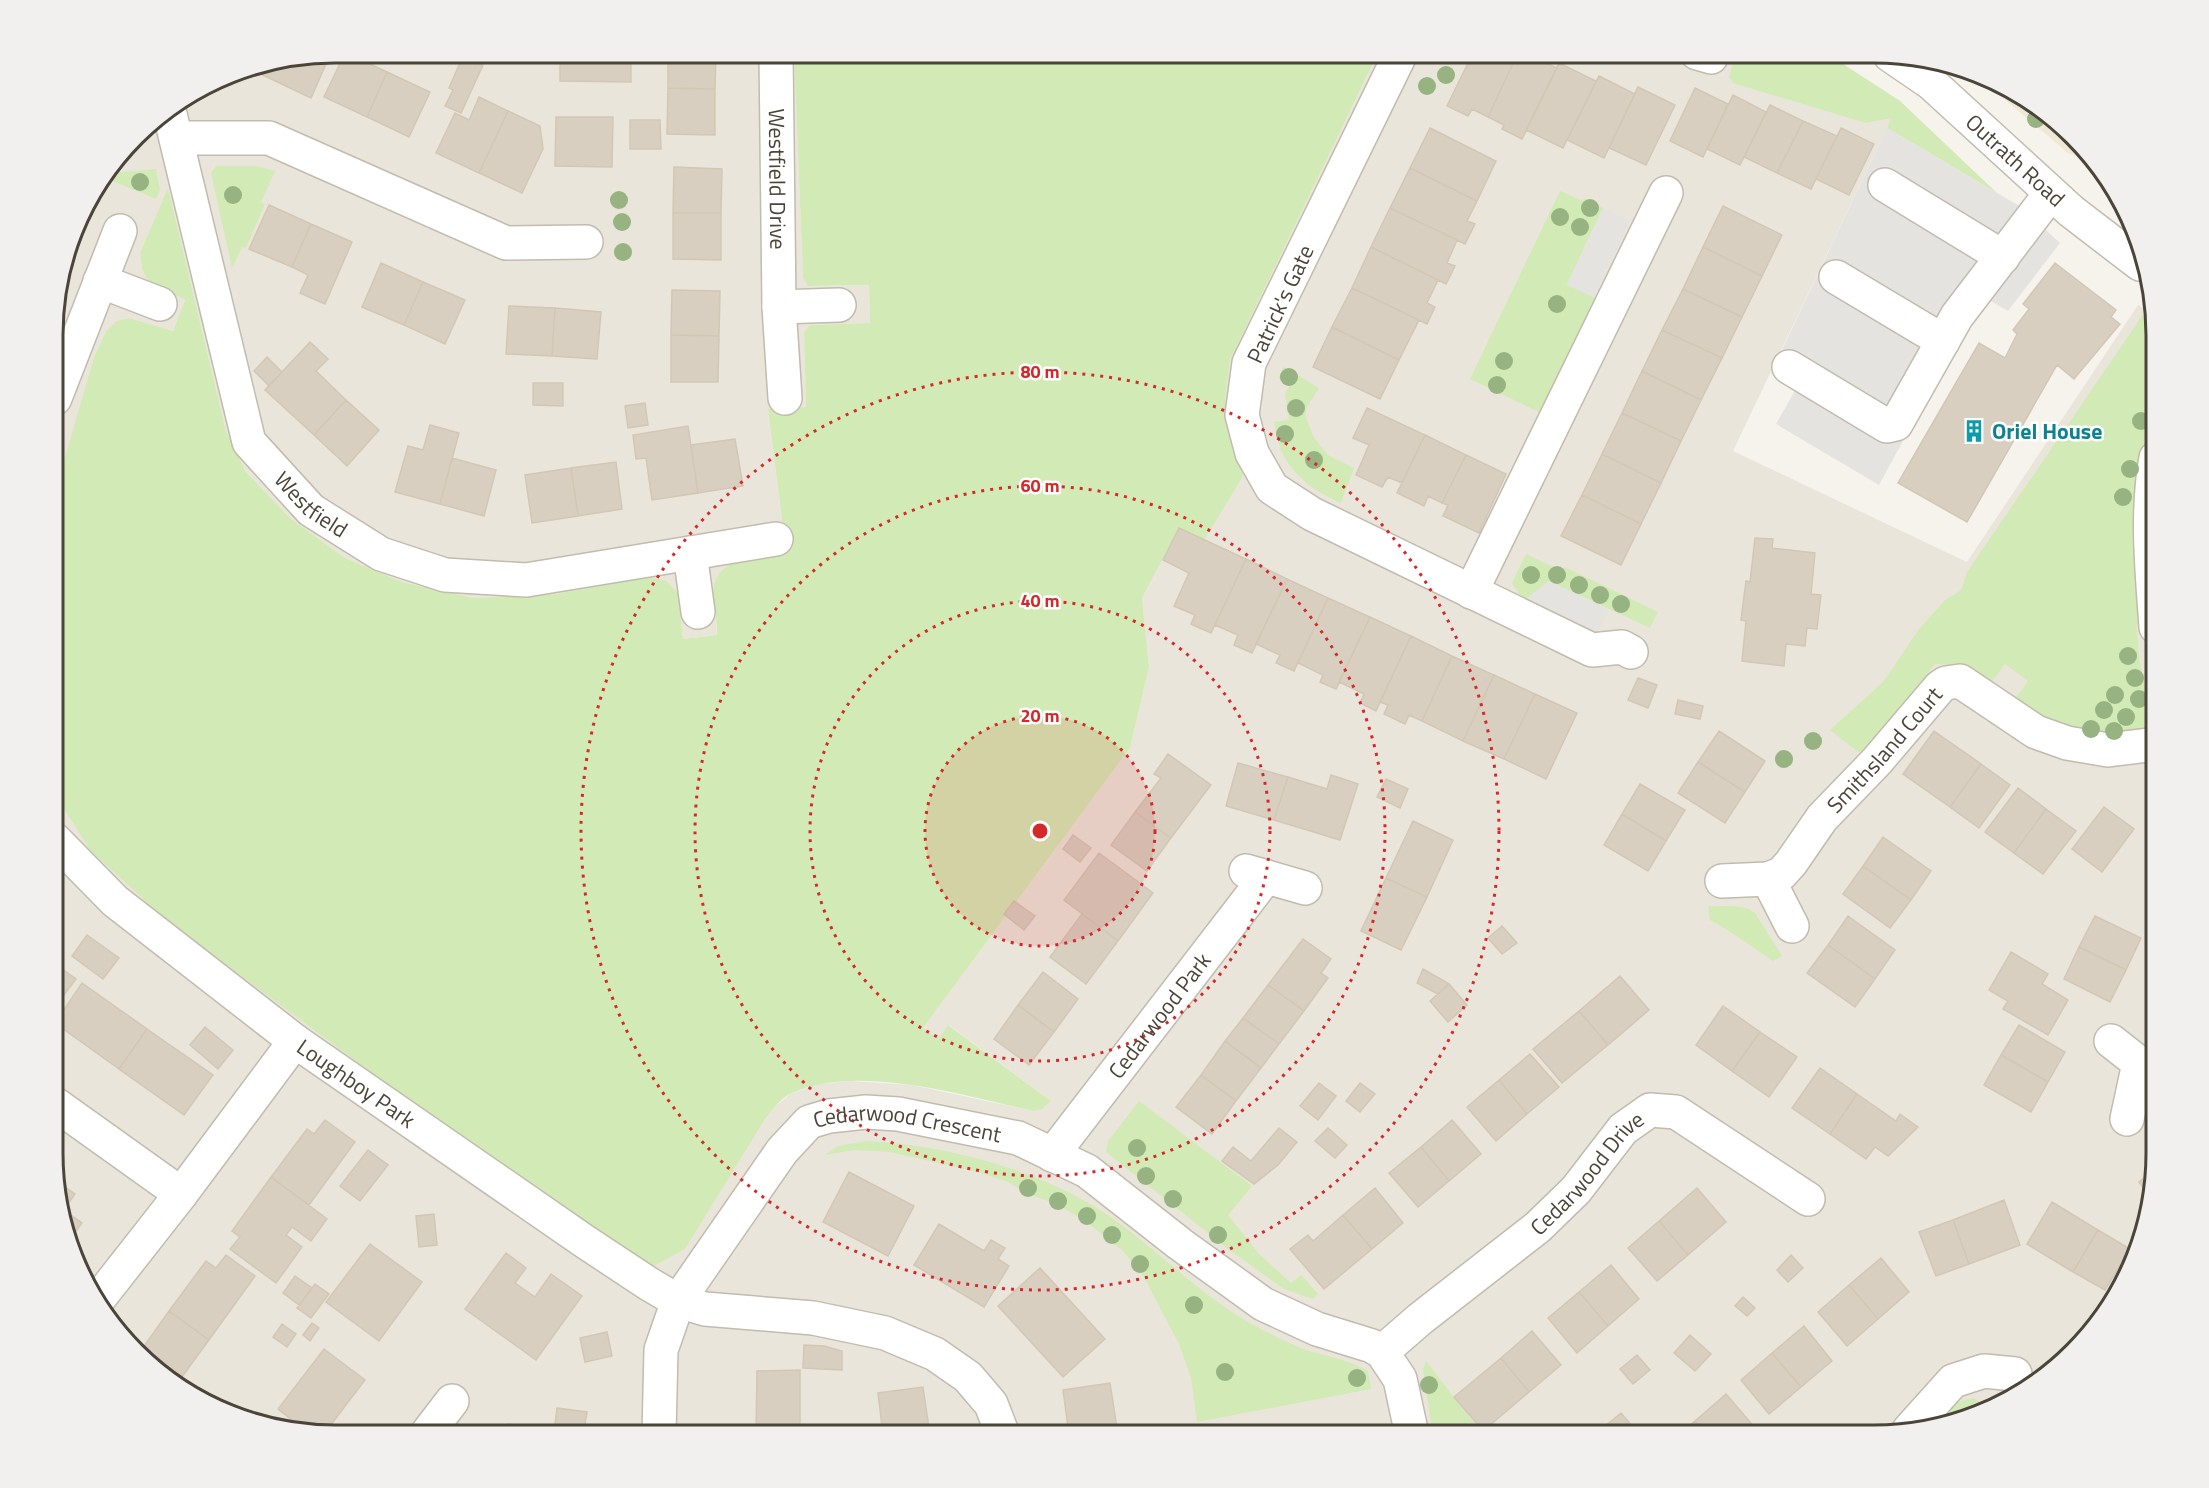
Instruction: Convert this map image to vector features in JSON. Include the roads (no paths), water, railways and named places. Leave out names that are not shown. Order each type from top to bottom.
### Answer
[{"type":"street","name":"Westfield Drive","points":[[776,63],[779,307],[785,398]]},
{"type":"street","name":"Patrick's Gate","points":[[1396,63],[1249,363],[1242,415],[1252,453],[1272,488],[1312,514],[1592,650],[1622,647],[1631,651]]},
{"type":"street","name":"Outrath Road","points":[[1904,65],[1931,83],[2051,193],[2136,261]]},
{"type":"street","name":"Westfield","points":[[586,242],[506,243],[269,138],[172,124],[249,442],[311,510],[381,554],[445,575],[526,580],[776,539]]},
{"type":"street","points":[[1885,185],[2002,257]]},
{"type":"street","points":[[1472,592],[1666,193]]},
{"type":"street","points":[[1789,367],[1887,426],[1896,424],[1957,316],[2051,193]]},
{"type":"street","points":[[63,377],[120,231]]},
{"type":"street","points":[[1836,277],[1943,341]]},
{"type":"street","points":[[100,281],[160,304]]},
{"type":"street","points":[[779,307],[840,305]]},
{"type":"street","points":[[690,553],[698,612]]},
{"type":"street","name":"Smithsland Court","points":[[1768,879],[1780,874],[1791,863],[1822,818],[1877,761],[1940,687],[1946,683],[1960,681],[2036,732],[2067,743],[2108,750],[2146,745]]},
{"type":"street","name":"Loughboy Park","points":[[63,848],[115,901],[295,1041],[584,1241],[678,1300]]},
{"type":"street","name":"Cedarwood Park","points":[[1052,1155],[1255,874],[1305,888]]},
{"type":"street","points":[[1722,881],[1768,879],[1792,926]]},
{"type":"street","points":[[102,1294],[181,1194],[295,1041]]},
{"type":"street","points":[[2111,1041],[2146,1061]]},
{"type":"street","points":[[2127,1119],[2146,1065]]},
{"type":"street","points":[[63,1110],[181,1194]]},
{"type":"street","name":"Cedarwood Drive","points":[[1382,1352],[1420,1319],[1538,1227],[1576,1190],[1623,1129],[1650,1110],[1676,1112],[1808,1199]]},
{"type":"street","name":"Cedarwood Crescent","points":[[659,1425],[661,1350],[678,1300],[782,1151],[809,1122],[829,1116],[866,1112],[898,1114],[1018,1138],[1086,1171],[1263,1304],[1317,1329],[1372,1346],[1382,1352]]},
{"type":"street","points":[[678,1300],[705,1309],[813,1318],[885,1333],[935,1354],[968,1377],[991,1404],[999,1425]]},
{"type":"street","points":[[1382,1352],[1400,1379],[1411,1425]]},
{"type":"street","points":[[1915,1422],[1953,1381],[1984,1371],[2015,1374]]},
{"type":"street","points":[[434,1425],[452,1401]]},
{"type":"place","name":"Oriel House","points":[[1974,431]]}]
